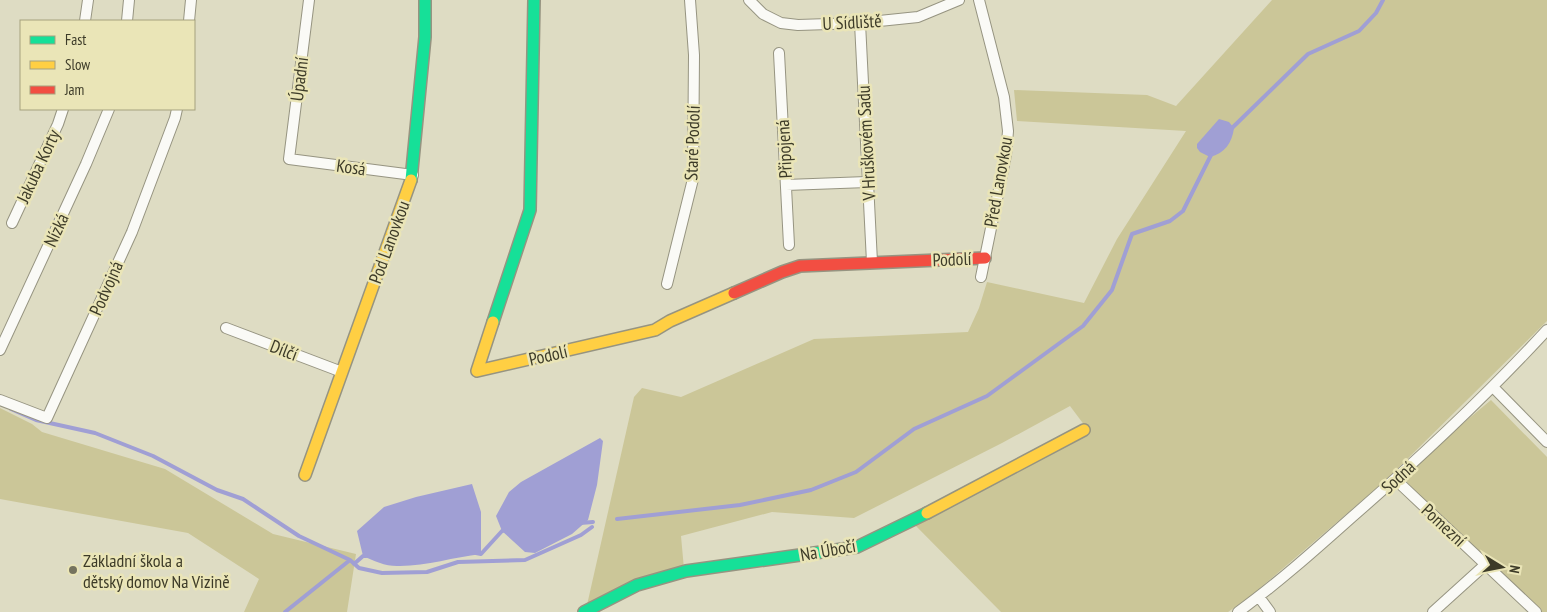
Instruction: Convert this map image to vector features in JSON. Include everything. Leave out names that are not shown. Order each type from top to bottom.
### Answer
[{"type":"street","points":[[85,20],[88,0]]},
{"type":"street","points":[[127,20],[129,0]]},
{"type":"street","points":[[190,20],[192,0]]},
{"type":"street","name":"Úpadní","points":[[289,159],[309,0]]},
{"type":"street","name":"Pod Lanovkou","points":[[305,475],[413,175],[425,37],[425,0]]},
{"type":"street","name":"Podolí","points":[[534,0],[530,210],[477,371],[655,330],[670,321],[800,266],[985,258]]},
{"type":"street","name":"Staré Podolí","points":[[667,284],[693,179],[694,54],[690,0]]},
{"type":"street","name":"U Sídliště","points":[[749,0],[762,14],[781,23],[798,25],[860,23],[918,17],[959,0]]},
{"type":"street","name":"Před Lanovkou","points":[[979,0],[1004,97],[1008,131],[1006,155],[981,277]]},
{"type":"street","name":"V Hruškovém Sadu","points":[[860,23],[872,262]]},
{"type":"street","name":"Připojená","points":[[779,53],[789,245]]},
{"type":"street","name":"Jakuba Korty","points":[[12,223],[63,110]]},
{"type":"street","name":"Nízká","points":[[0,350],[86,164],[109,110]]},
{"type":"street","name":"Podvojná","points":[[0,400],[47,418],[132,232],[177,110]]},
{"type":"street","name":"Kosá","points":[[289,159],[413,175]]},
{"type":"street","points":[[786,185],[867,182]]},
{"type":"street","name":"Dílčí","points":[[226,328],[342,372]]},
{"type":"street","name":"Sodná","points":[[1238,612],[1274,586],[1396,480],[1493,387],[1547,330]]},
{"type":"street","points":[[1493,387],[1547,442]]},
{"type":"street","name":"Na Úbočí","points":[[584,612],[637,585],[686,571],[857,547],[914,520],[1084,430]]},
{"type":"street","name":"Pomezní","points":[[1396,480],[1533,611]]},
{"type":"street","points":[[1432,612],[1486,564]]},
{"type":"street","points":[[1259,597],[1270,612]]},
{"type":"shaded area","points":[[1272,0],[1547,0],[1547,321],[1386,480],[1252,595],[1228,612],[1001,612],[914,524],[1088,430],[1070,406],[1002,443],[854,518],[772,512],[681,536],[684,569],[587,605],[634,397],[642,388],[681,397],[814,339],[968,332],[979,308],[987,282],[1084,303],[1117,239],[1186,131],[1017,121],[1014,90],[1147,95],[1176,106]]},
{"type":"shaded area","points":[[1491,400],[1547,457],[1547,612],[1540,612],[1409,489],[1406,478],[1408,472],[1436,446]]},
{"type":"shaded area","points":[[0,408],[32,424],[42,432],[165,469],[273,534],[356,554],[347,612],[244,612],[259,579],[188,533],[0,499]]},
{"type":"water","points":[[1219,119],[1229,122],[1234,128],[1233,133],[1227,147],[1220,153],[1210,157],[1200,152],[1197,144]]},
{"type":"water","points":[[600,438],[603,441],[597,485],[588,520],[572,534],[535,553],[525,552],[502,531],[496,516],[509,492],[521,482]]},
{"type":"water","points":[[472,484],[481,512],[481,554],[420,565],[400,566],[385,565],[363,556],[357,531],[384,507],[416,497]]},
{"type":"waterway","points":[[1230,130],[1308,54],[1359,31],[1376,13],[1383,0]]},
{"type":"waterway","points":[[617,519],[740,505],[811,490],[856,472],[914,429],[987,396],[1083,326],[1112,290],[1132,234],[1170,221],[1183,211],[1212,153]]},
{"type":"waterway","points":[[11,409],[36,420],[95,433],[153,456],[217,490],[243,499],[299,536],[350,560]]},
{"type":"waterway","points":[[580,523],[593,522]]},
{"type":"waterway","points":[[285,612],[350,560],[359,568],[382,573],[427,572],[458,562],[525,560],[581,535],[592,527]]},
{"type":"waterway","points":[[476,553],[481,554],[502,531],[506,530]]},
{"type":"waterway","points":[[354,564],[363,556],[366,556]]},
{"type":"traffic: fast","points":[[411,180],[425,37],[425,0]]},
{"type":"traffic: fast","points":[[493,322],[530,210],[534,0]]},
{"type":"traffic: fast","points":[[584,612],[637,585],[686,571],[857,547],[927,513]]},
{"type":"traffic: slow","points":[[305,475],[411,180]]},
{"type":"traffic: slow","points":[[493,322],[477,371],[655,330],[670,321],[734,293]]},
{"type":"traffic: slow","points":[[927,513],[1084,430]]},
{"type":"traffic: jam","points":[[734,293],[800,266],[985,258]]},
{"type":"place","name":"Základní škola a dětský domov Na Vizině","points":[[73,570]]}]
